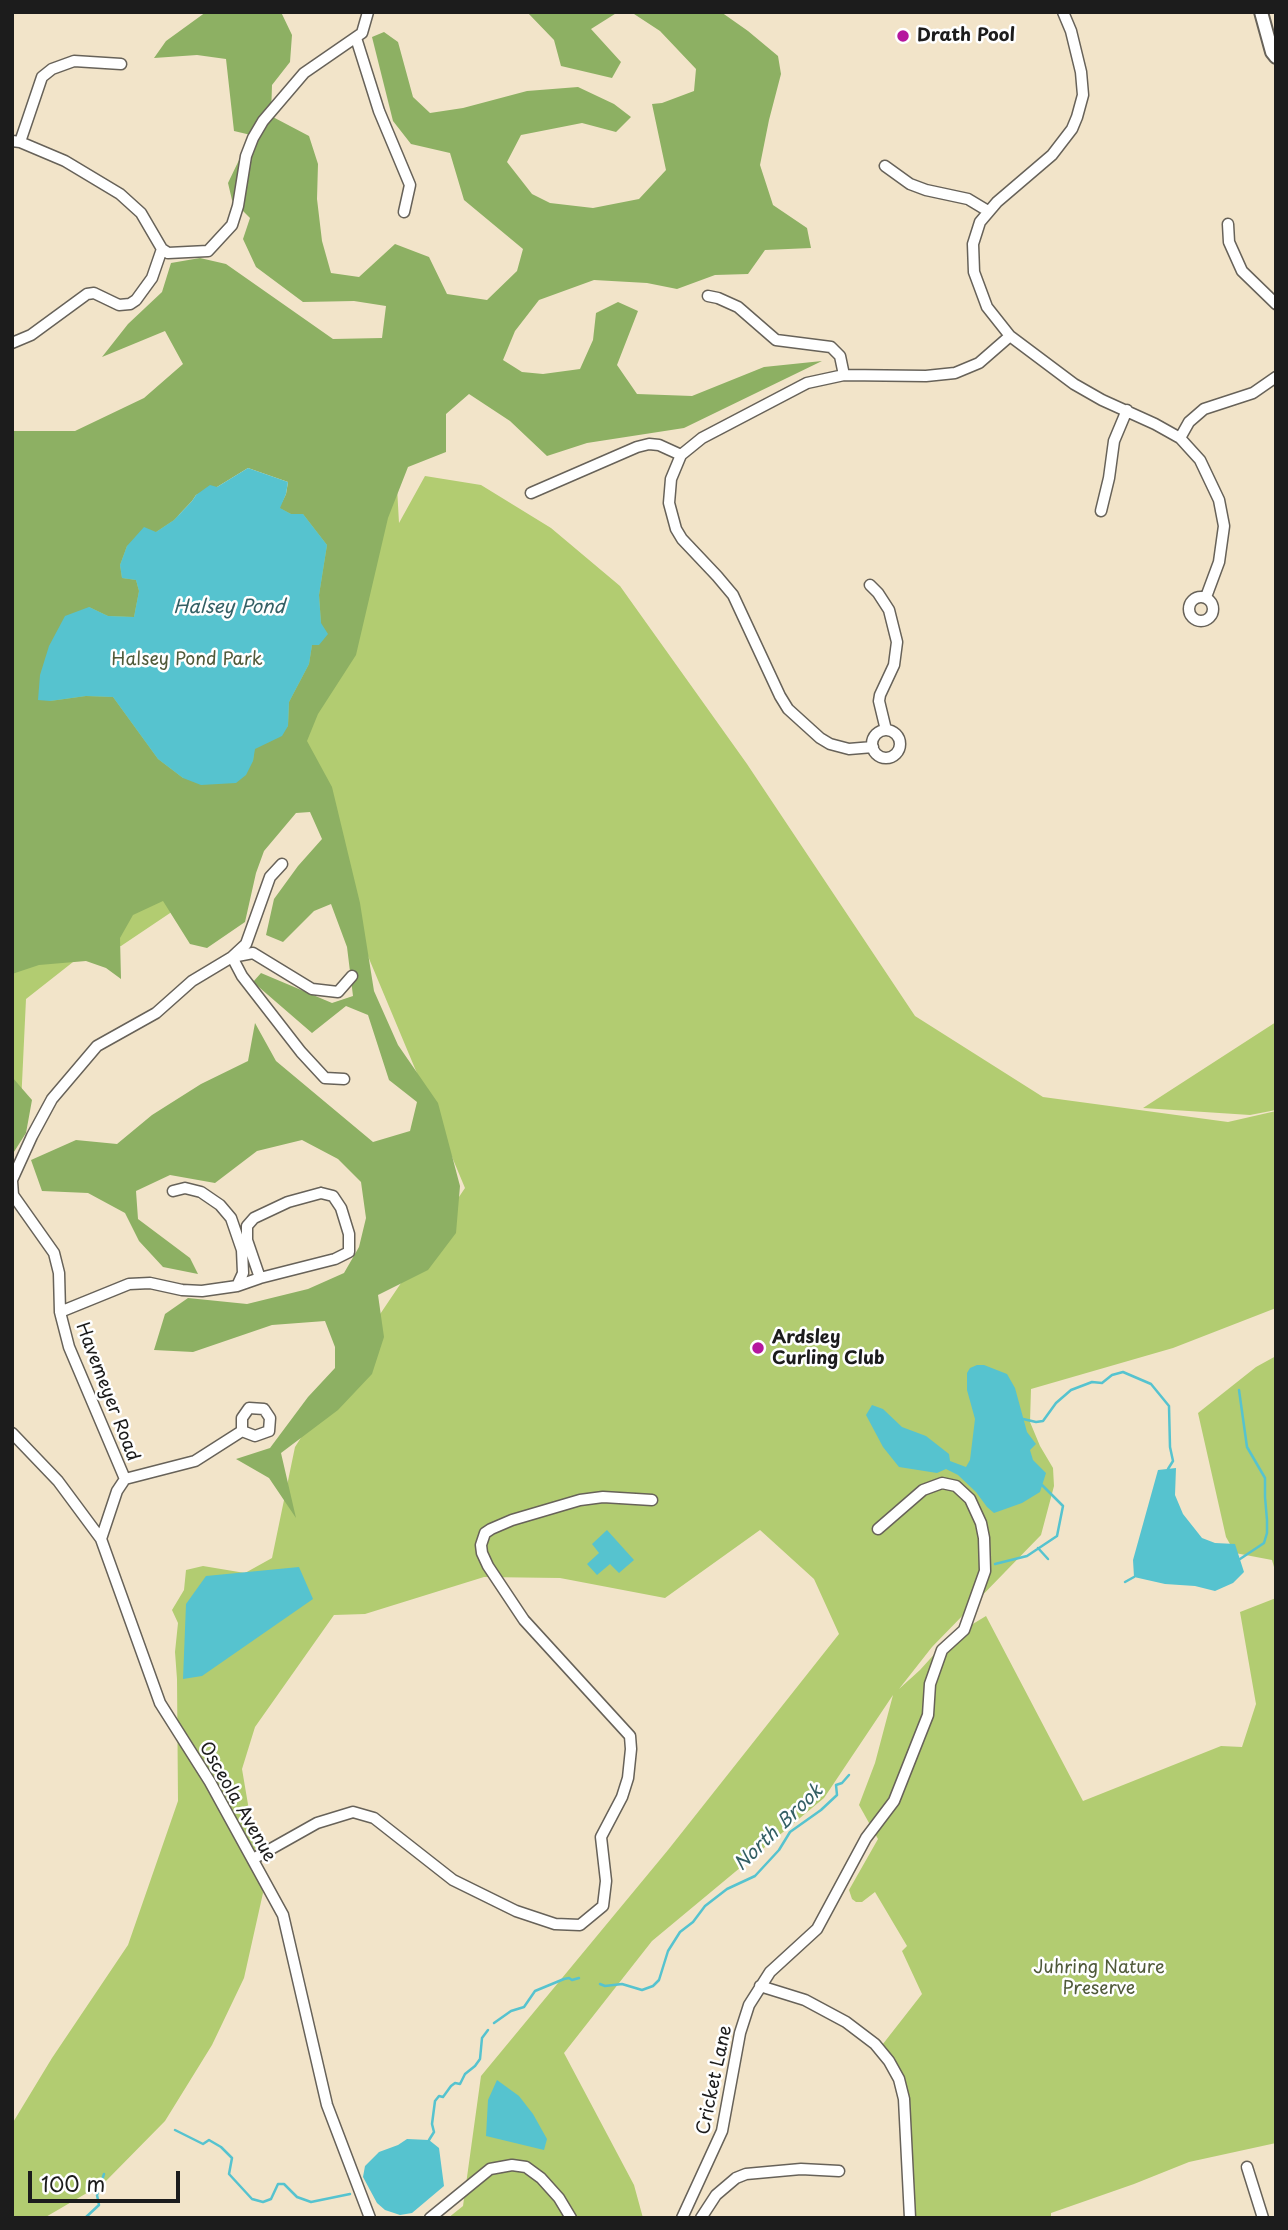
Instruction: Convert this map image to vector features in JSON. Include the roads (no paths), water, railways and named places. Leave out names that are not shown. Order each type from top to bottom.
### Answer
[{"type":"street","points":[[121,64],[74,61],[52,69],[42,77],[16,141],[65,161],[120,194],[141,213],[162,249],[168,253],[208,251],[232,225],[238,206],[246,156],[263,121],[304,73],[362,33],[368,12]]},
{"type":"street","points":[[1063,12],[1071,31],[1081,72],[1083,95],[1077,117],[1072,129],[1052,155],[988,211],[980,222],[973,244],[974,272],[987,307],[1010,336],[1074,384],[1180,438],[1200,460],[1214,485],[1224,526],[1222,550],[1206,597]]},
{"type":"street","points":[[1261,12],[1272,52],[1276,57]]},
{"type":"street","points":[[356,38],[379,111],[410,185],[404,212]]},
{"type":"street","points":[[885,166],[910,184],[968,199],[988,211]]},
{"type":"street","points":[[1228,224],[1229,242],[1242,271],[1276,304]]},
{"type":"street","points":[[12,342],[31,335],[87,294],[94,293],[119,305],[130,304],[152,278],[162,249]]},
{"type":"street","points":[[708,296],[738,307],[776,340],[831,347],[840,356],[844,375]]},
{"type":"street","points":[[873,747],[849,749],[830,744],[799,720],[779,696],[733,595],[676,529],[669,503],[669,491],[681,455],[702,438],[800,387],[844,375],[926,376],[955,373],[979,363],[1010,336]]},
{"type":"street","points":[[1180,438],[1189,422],[1204,409],[1253,393],[1276,377]]},
{"type":"street","points":[[1101,511],[1114,441],[1127,410]]},
{"type":"street","points":[[531,492],[649,444],[659,445],[681,455]]},
{"type":"street","points":[[870,585],[889,610],[897,642],[894,665],[879,701],[886,730]]},
{"type":"street","points":[[886,730],[891,731],[900,741],[897,752],[892,756],[883,757],[875,752],[873,747],[876,734],[886,730]]},
{"type":"street","points":[[232,957],[246,944],[270,877],[282,864]]},
{"type":"street","points":[[232,957],[253,953],[312,989],[338,992],[352,976]]},
{"type":"street","points":[[232,957],[250,987],[301,1052],[326,1078],[344,1079]]},
{"type":"street","name":"Havemeyer Road","points":[[101,1539],[117,1491],[125,1479],[69,1347],[60,1312],[59,1273],[54,1253],[13,1195],[12,1180],[52,1099],[97,1046],[156,1013],[192,981],[232,957]]},
{"type":"street","points":[[173,1191],[185,1188],[201,1192],[220,1205],[231,1218],[242,1250],[243,1273],[237,1286]]},
{"type":"street","points":[[60,1312],[129,1284],[150,1283],[202,1291],[237,1286],[335,1259],[349,1252],[349,1234],[337,1201],[328,1194],[321,1193],[288,1202],[254,1218],[247,1226],[247,1240],[260,1278]]},
{"type":"street","points":[[125,1479],[195,1461],[242,1431]]},
{"type":"street","name":"Osceola Avenue","points":[[12,1433],[58,1481],[101,1539],[160,1703],[210,1782],[283,1915],[327,2105],[370,2218]]},
{"type":"street","name":"Cricket Lane","points":[[682,2218],[723,2131],[740,2033],[749,2005],[770,1972],[817,1929],[866,1838],[894,1801],[928,1716],[930,1684],[942,1650],[964,1630],[985,1571],[984,1538],[979,1516],[970,1499],[956,1486],[942,1483],[923,1490],[877,1529]]},
{"type":"street","points":[[253,1859],[317,1823],[353,1812],[374,1818],[453,1880],[516,1911],[555,1924],[579,1925],[603,1906],[606,1881],[601,1837],[622,1797],[628,1778],[630,1736],[524,1620],[488,1566],[481,1545],[485,1533],[491,1529],[580,1500],[603,1497],[652,1500]]},
{"type":"street","points":[[760,1986],[812,2003],[846,2022],[875,2045],[889,2061],[899,2079],[904,2099],[910,2218]]},
{"type":"street","points":[[430,2218],[490,2169],[512,2165],[526,2167],[541,2178],[559,2198],[571,2218]]},
{"type":"street","points":[[1247,2167],[1263,2218]]},
{"type":"street","points":[[701,2218],[716,2195],[736,2178],[746,2174],[801,2169],[839,2171]]},
{"type":"water","name":"Halsey Pond","points":[[248,468],[288,482],[280,508],[291,514],[303,514],[327,545],[319,595],[321,623],[328,634],[319,645],[312,645],[309,664],[289,702],[288,726],[282,736],[255,749],[246,775],[236,783],[201,785],[183,778],[158,759],[113,697],[38,700],[40,675],[49,646],[65,616],[89,607],[108,616],[134,617],[139,591],[136,580],[122,578],[120,565],[127,546],[144,527],[156,532],[174,520],[196,495],[210,485],[217,487]]},
{"type":"water","points":[[977,1365],[1007,1374],[1015,1388],[1027,1432],[1036,1444],[1030,1450],[1033,1460],[1046,1473],[1040,1492],[1022,1503],[994,1513],[958,1475],[946,1469],[937,1473],[899,1467],[883,1447],[866,1415],[872,1405],[883,1409],[902,1427],[926,1436],[949,1454],[950,1461],[966,1467],[970,1460],[975,1419],[967,1390],[967,1373]]},
{"type":"water","points":[[1176,1468],[1175,1495],[1183,1514],[1202,1538],[1215,1543],[1235,1544],[1244,1572],[1233,1583],[1215,1591],[1134,1577],[1133,1560],[1158,1470]]},
{"type":"water","points":[[607,1530],[634,1560],[619,1573],[610,1564],[597,1575],[587,1564],[599,1553],[592,1544]]},
{"type":"water","points":[[299,1567],[313,1599],[202,1676],[183,1679],[186,1604],[206,1576]]},
{"type":"water","points":[[497,2080],[519,2096],[533,2114],[547,2139],[544,2150],[486,2136],[488,2100]]},
{"type":"water","points":[[407,2139],[429,2140],[439,2148],[444,2186],[412,2213],[400,2215],[385,2210],[377,2203],[363,2177],[365,2166],[379,2152]]},
{"type":"waterway","name":"North Brook","points":[[1023,1419],[1043,1421],[1056,1403],[1071,1390],[1092,1382],[1102,1383],[1112,1375],[1123,1372],[1151,1384],[1169,1406],[1173,1461],[1168,1469]]},
{"type":"waterway","points":[[1239,1390],[1247,1447],[1265,1478],[1267,1520],[1264,1543],[1240,1559]]},
{"type":"waterway","name":"North Brook","points":[[995,1564],[1027,1556],[1057,1536],[1063,1506],[1042,1485]]},
{"type":"waterway","name":"North Brook","points":[[1038,1548],[1048,1559]]},
{"type":"waterway","name":"North Brook","points":[[1125,1582],[1134,1577]]},
{"type":"waterway","name":"North Brook","points":[[600,1984],[622,1984],[642,1990],[653,1986],[659,1980],[668,1951],[680,1932],[693,1922],[705,1906],[727,1889],[755,1876],[779,1850],[790,1832],[837,1795],[836,1785],[849,1775]]},
{"type":"waterway","name":"North Brook","points":[[494,2023],[511,2011],[524,2007],[535,1991],[564,1979],[579,1978]]},
{"type":"waterway","name":"North Brook","points":[[429,2140],[434,2132],[432,2124],[435,2101],[439,2096],[443,2097],[455,2083],[460,2084],[465,2074],[475,2066],[480,2059],[482,2038],[488,2030]]},
{"type":"waterway","name":"North Brook","points":[[175,2130],[203,2144],[209,2140],[221,2147],[232,2158],[229,2174],[252,2199],[263,2202],[271,2199],[278,2184],[284,2184],[297,2197],[311,2202],[350,2194]]},
{"type":"waterway","name":"North Brook","points":[[85,2218],[99,2205],[97,2195],[104,2174]]},
{"type":"place","name":"Drath Pool","points":[[903,36]]},
{"type":"place","name":"Ardsley Curling Club","points":[[758,1348]]},
{"type":"park label","name":"Halsey Pond Park","points":[[187,660]]},
{"type":"park label","name":"Juhring Nature Preserve","points":[[1099,1978]]}]
